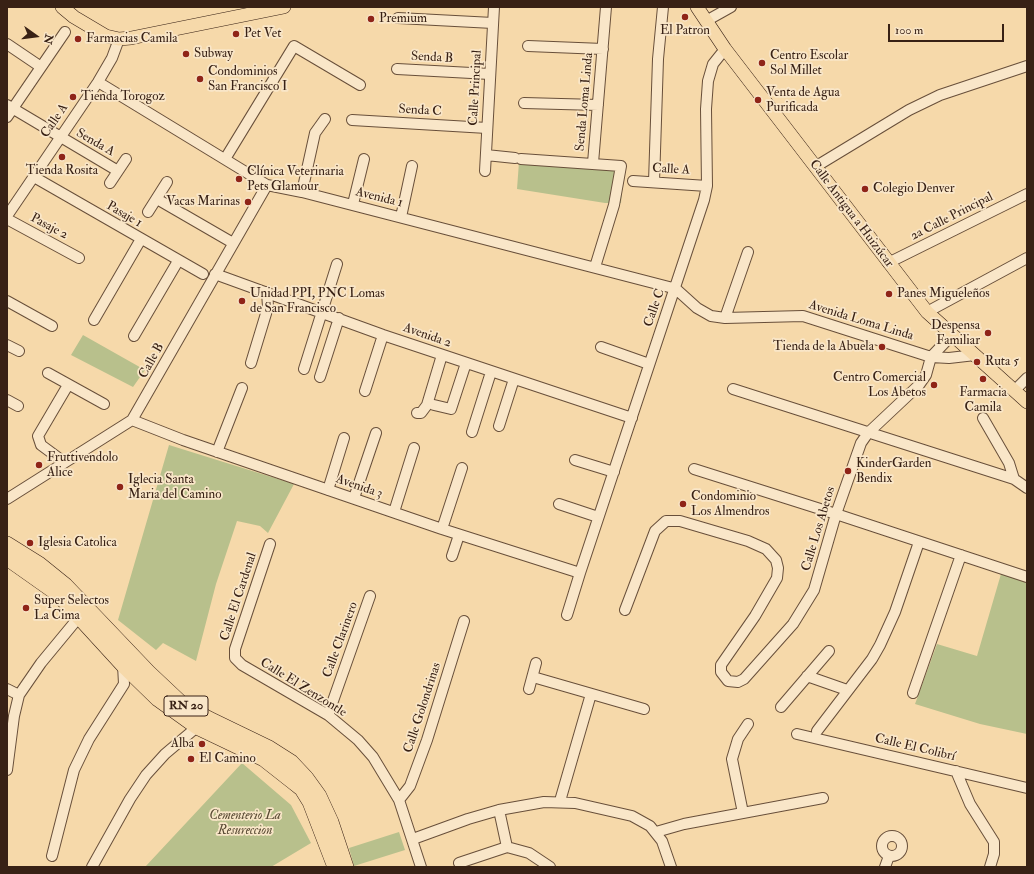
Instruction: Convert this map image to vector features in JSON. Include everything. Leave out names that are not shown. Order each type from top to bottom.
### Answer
[{"type":"highway","name":"RN 20","points":[[7,544],[39,564],[65,586],[148,672],[182,704],[209,720],[269,748],[291,762],[306,778],[319,796],[331,822],[346,867]]},
{"type":"highway","name":"RN 20","points":[[7,558],[58,594],[148,690],[181,716],[197,727],[257,755],[272,764],[302,790],[316,814],[335,867]]},
{"type":"main road","points":[[62,7],[106,36],[119,39],[131,38],[284,7]]},
{"type":"main road","name":"Calle Antigua a Huizúcar","points":[[697,7],[725,49],[927,312],[951,336],[975,355],[1027,402]]},
{"type":"street","name":"Calle Principal","points":[[485,171],[486,128],[494,7]]},
{"type":"street","name":"Senda Loma Linda","points":[[595,267],[614,205],[621,166],[593,163],[606,7]]},
{"type":"street","points":[[654,182],[658,59],[663,7]]},
{"type":"street","points":[[706,21],[731,7]]},
{"type":"street","points":[[398,18],[493,23]]},
{"type":"street","points":[[9,111],[41,68],[65,32]]},
{"type":"street","name":"Calle A","points":[[7,216],[98,82],[112,58],[119,39]]},
{"type":"street","points":[[7,44],[41,68]]},
{"type":"street","points":[[225,159],[294,46],[360,85]]},
{"type":"street","points":[[528,46],[603,49]]},
{"type":"street","name":"Calle C","points":[[567,615],[649,364],[676,289],[704,200],[707,186],[706,109],[708,81],[713,64],[725,49]]},
{"type":"street","points":[[815,167],[909,110],[934,98],[1027,66]]},
{"type":"street","name":"Senda B","points":[[397,69],[490,74]]},
{"type":"street","name":"Avenida 1","points":[[98,82],[267,185],[353,204],[676,289]]},
{"type":"street","points":[[524,103],[598,105]]},
{"type":"street","name":"Senda A","points":[[9,111],[118,171]]},
{"type":"street","points":[[302,192],[315,133],[325,119]]},
{"type":"street","name":"Senda C","points":[[352,120],[486,128]]},
{"type":"street","points":[[486,155],[593,163]]},
{"type":"street","points":[[110,183],[126,159]]},
{"type":"street","points":[[353,204],[364,159]]},
{"type":"street","points":[[401,217],[412,166]]},
{"type":"street","name":"Pasaje 1","points":[[34,178],[203,274]]},
{"type":"street","name":"Calle A","points":[[633,181],[707,186]]},
{"type":"street","points":[[148,212],[167,182]]},
{"type":"street","name":"Calle B","points":[[8,497],[132,420],[267,185]]},
{"type":"street","name":"2a Calle Principal","points":[[888,263],[1027,194]]},
{"type":"street","points":[[157,199],[233,243]]},
{"type":"street","name":"Pasaje 2","points":[[7,219],[79,258]]},
{"type":"street","points":[[94,320],[141,239]]},
{"type":"street","points":[[725,318],[748,252]]},
{"type":"street","points":[[927,312],[1027,258]]},
{"type":"street","points":[[134,336],[178,261]]},
{"type":"street","points":[[304,369],[337,264]]},
{"type":"street","name":"Avenida 2","points":[[215,274],[383,335],[514,380],[632,418]]},
{"type":"street","name":"Avenida Loma Linda","points":[[676,289],[703,312],[711,316],[725,318],[798,315],[809,317],[931,356],[949,358],[975,355]]},
{"type":"street","points":[[251,363],[268,307],[267,292]]},
{"type":"street","points":[[7,301],[52,326]]},
{"type":"street","points":[[320,376],[339,318]]},
{"type":"street","points":[[364,390],[383,335]]},
{"type":"street","name":"Calle Los Abetos","points":[[625,610],[655,531],[660,525],[666,522],[680,521],[748,541],[766,549],[776,560],[778,568],[777,578],[755,616],[721,665],[721,672],[728,681],[738,682],[744,679],[793,624],[807,604],[814,590],[836,514],[860,443],[868,432],[919,385],[926,374],[931,356],[951,336]]},
{"type":"street","points":[[7,345],[19,350]]},
{"type":"street","points":[[601,347],[649,364]]},
{"type":"street","points":[[417,413],[421,413],[427,405],[442,355]]},
{"type":"street","points":[[434,405],[451,409],[466,363]]},
{"type":"street","points":[[472,432],[491,372]]},
{"type":"street","points":[[48,373],[104,404]]},
{"type":"street","points":[[1015,390],[1027,378]]},
{"type":"street","points":[[499,426],[514,380]]},
{"type":"street","points":[[64,462],[41,445],[38,436],[68,384]]},
{"type":"street","points":[[217,452],[242,388]]},
{"type":"street","points":[[733,389],[1014,479],[1027,488]]},
{"type":"street","points":[[7,400],[18,406]]},
{"type":"street","points":[[983,418],[1009,462],[1014,479]]},
{"type":"street","name":"Avenida 3","points":[[132,420],[217,452],[459,535],[580,573]]},
{"type":"street","points":[[354,498],[376,433]]},
{"type":"street","points":[[328,490],[344,438]]},
{"type":"street","points":[[394,512],[414,448]]},
{"type":"street","points":[[575,460],[614,472]]},
{"type":"street","points":[[442,529],[462,468]]},
{"type":"street","points":[[694,469],[1027,577]]},
{"type":"street","points":[[559,504],[598,517]]},
{"type":"street","points":[[452,556],[459,535]]},
{"type":"street","points":[[817,731],[872,659],[885,634],[919,542]]},
{"type":"street","name":"Calle El Cardenal","points":[[235,658],[235,649],[270,544]]},
{"type":"street","points":[[913,693],[961,555]]},
{"type":"street","name":"Calle Clarinero","points":[[328,715],[370,596]]},
{"type":"street","points":[[7,770],[14,716],[19,695],[41,663],[79,617]]},
{"type":"street","name":"Calle Golondrinas","points":[[399,800],[410,786],[413,779],[464,621]]},
{"type":"street","points":[[781,707],[829,651]]},
{"type":"street","name":"Calle El Zenzontle","points":[[235,658],[242,665],[328,715],[358,740],[373,757],[399,800],[421,867]]},
{"type":"street","points":[[529,689],[536,663]]},
{"type":"street","points":[[52,856],[74,770],[89,739],[124,684],[123,665]]},
{"type":"street","points":[[807,676],[847,690]]},
{"type":"street","points":[[533,677],[644,709]]},
{"type":"street","points":[[124,684],[129,683],[140,690],[148,690]]},
{"type":"street","points":[[7,689],[19,695]]},
{"type":"street","points":[[560,801],[592,694]]},
{"type":"street","points":[[743,813],[732,759],[738,739],[748,724]]},
{"type":"street","points":[[92,867],[130,799],[146,776],[165,754],[197,727]]},
{"type":"street","name":"Calle El Colibrí","points":[[796,734],[1027,788]]},
{"type":"street","points":[[956,771],[970,804],[994,842],[994,854],[990,867]]},
{"type":"street","points":[[656,832],[684,824],[822,798]]},
{"type":"street","points":[[413,839],[468,819],[499,810],[544,802],[560,801],[632,816],[650,826],[656,832],[668,853],[671,867]]},
{"type":"street","points":[[499,810],[507,847]]},
{"type":"street","points":[[460,863],[507,847],[529,853],[550,867]]},
{"type":"street","points":[[885,867],[889,856]]},
{"type":"green space","points":[[519,162],[624,166],[621,203],[605,203],[517,189]]},
{"type":"green space","points":[[83,335],[145,370],[133,387],[71,355]]},
{"type":"green space","points":[[169,445],[294,484],[268,533],[260,526],[237,521],[216,584],[196,661],[163,643],[156,650],[118,620]]},
{"type":"green space","points":[[1001,574],[1027,582],[1027,734],[980,724],[915,704],[937,644],[977,656]]},
{"type":"green space","name":"Cementerio La Resureccion","points":[[242,763],[291,805],[311,843],[271,867],[145,867]]},
{"type":"green space","points":[[399,832],[405,850],[354,866],[349,848]]},
{"type":"place","name":"El Patron","points":[[685,17]]},
{"type":"place","name":"Premium","points":[[371,19]]},
{"type":"place","name":"Pet Vet","points":[[236,34]]},
{"type":"place","name":"Farmacias Camila","points":[[78,39]]},
{"type":"place","name":"Subway","points":[[186,54]]},
{"type":"place","name":"Centro Escolar Sol Millet","points":[[762,63]]},
{"type":"place","name":"Condominios San Francisco I","points":[[200,79]]},
{"type":"place","name":"Tienda Torogoz","points":[[73,97]]},
{"type":"place","name":"Venta de Agua Purificada","points":[[758,100]]},
{"type":"place","name":"Tienda Rosita","points":[[62,157]]},
{"type":"place","name":"Clínica Veterinaria Pets Glamour","points":[[239,179]]},
{"type":"place","name":"Colegio Denver","points":[[865,189]]},
{"type":"place","name":"Vacas Marinas","points":[[248,202]]},
{"type":"place","name":"Panes Migueleños","points":[[889,294]]},
{"type":"place","name":"Unidad PPI, PNC Lomas de San Francisco","points":[[242,301]]},
{"type":"place","name":"Despensa Familiar","points":[[988,333]]},
{"type":"place","name":"Tienda de la Abuela","points":[[882,347]]},
{"type":"place","name":"Ruta 5","points":[[977,362]]},
{"type":"place","name":"Farmacia Camila","points":[[983,379]]},
{"type":"place","name":"Centro Comercial Los Abetos","points":[[934,385]]},
{"type":"place","name":"Fruttivendolo Alice","points":[[39,465]]},
{"type":"place","name":"KinderGarden Bendix","points":[[848,471]]},
{"type":"place","name":"Iglecia Santa Maria del Camino","points":[[120,487]]},
{"type":"place","name":"Condominio Los Almendros","points":[[683,504]]},
{"type":"place","name":"Iglesia Catolica","points":[[30,543]]},
{"type":"place","name":"Super Selectos La Cima","points":[[26,608]]},
{"type":"place","name":"Alba","points":[[202,744]]},
{"type":"place","name":"El Camino","points":[[191,759]]}]
